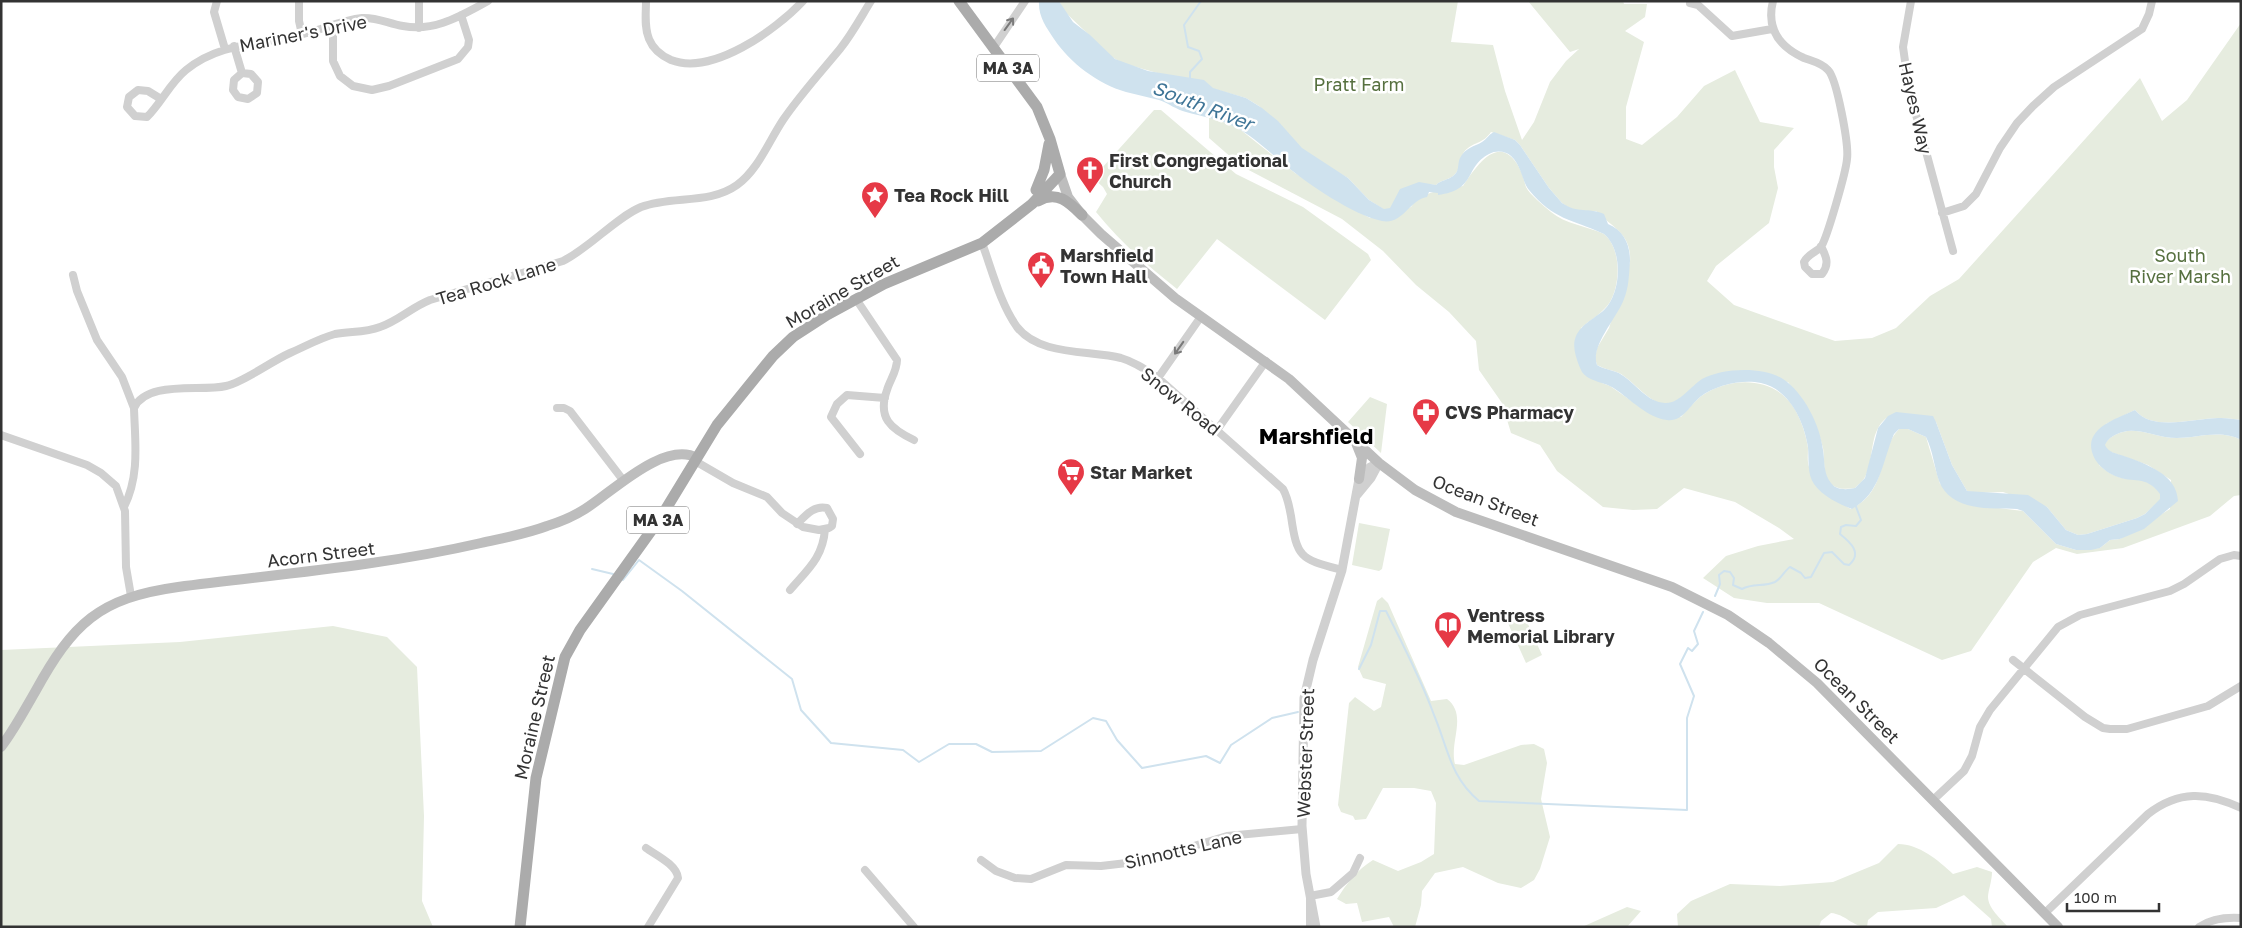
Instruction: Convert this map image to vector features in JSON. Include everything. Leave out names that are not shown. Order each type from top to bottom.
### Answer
[{"type":"main road","name":"Ocean Street","points":[[959,1],[1037,107],[1050,139],[1068,198],[1082,215],[1175,298],[1200,318],[1266,361],[1288,378],[1379,463],[1415,490],[1449,509],[1672,588],[1743,624],[1782,652],[1817,683],[2058,927]]},
{"type":"main road","name":"MA 3A","points":[[1036,190],[1044,170],[1050,139]]},
{"type":"main road","name":"Moraine Street","points":[[1019,214],[1043,182],[1060,174]]},
{"type":"main road","name":"Moraine Street","points":[[520,927],[536,778],[565,658],[580,630],[661,517],[717,425],[773,356],[806,328],[856,299],[917,268],[982,243],[1032,204],[1060,174]]},
{"type":"main road","points":[[1032,204],[1048,196],[1058,197],[1070,204],[1082,215]]},
{"type":"main road","points":[[1355,440],[1362,458],[1359,479]]},
{"type":"main road","name":"Acorn Street","points":[[1,747],[50,666],[72,636],[101,610],[131,596],[178,587],[397,560],[512,536],[548,526],[574,515],[634,473],[677,454],[689,454],[696,460]]},
{"type":"street","points":[[217,1],[214,12],[225,49]]},
{"type":"street","points":[[299,1],[299,21],[302,34]]},
{"type":"street","points":[[419,1],[420,28]]},
{"type":"street","name":"Mariner's Drive","points":[[161,99],[148,91],[138,90],[129,97],[127,107],[135,116],[147,117],[185,71],[208,56],[234,46],[302,34],[349,20],[373,18],[403,26],[420,28],[444,24],[488,1]]},
{"type":"street","points":[[646,1],[646,24],[653,46],[668,59],[694,64],[717,58],[747,44],[778,24],[803,1]]},
{"type":"street","name":"Tea Rock Lane","points":[[134,408],[138,399],[175,388],[215,388],[234,384],[262,367],[329,336],[373,330],[397,319],[419,304],[430,300],[563,261],[580,252],[622,219],[644,206],[717,195],[736,186],[751,169],[783,120],[840,48],[871,1]]},
{"type":"street","points":[[994,47],[1025,1]]},
{"type":"street","points":[[1773,1],[1771,9],[1772,29],[1776,37],[1789,51],[1826,68],[1831,74],[1836,89],[1848,159],[1841,187],[1821,246]]},
{"type":"street","name":"Hayes Way","points":[[1911,1],[1904,36],[1904,58],[1909,89],[1953,251]]},
{"type":"street","points":[[1942,214],[1957,210],[1970,202],[2000,148],[2017,123],[2038,101],[2054,87],[2142,29],[2150,14],[2152,1]]},
{"type":"street","points":[[1690,3],[1698,5],[1732,36],[1772,29]]},
{"type":"street","points":[[330,26],[333,34],[333,60],[340,76],[353,86],[372,90],[389,86],[458,59],[468,47],[469,40],[461,15]]},
{"type":"street","points":[[234,46],[242,73]]},
{"type":"street","name":"Snow Road","points":[[982,243],[1006,307],[1018,328],[1027,336],[1053,347],[1122,358],[1140,366],[1158,378],[1283,489],[1288,500],[1294,537],[1302,556],[1313,562],[1342,570]]},
{"type":"street","points":[[73,275],[77,291],[97,340],[122,377],[134,408],[137,465],[130,494],[124,507]]},
{"type":"street","points":[[856,299],[897,360],[897,365],[885,398],[886,417],[894,430],[914,440]]},
{"type":"street","points":[[1158,378],[1200,318]]},
{"type":"street","points":[[1217,430],[1266,361]]},
{"type":"street","points":[[860,454],[830,417],[836,404],[847,395],[885,398]]},
{"type":"street","points":[[557,408],[564,408],[570,411],[623,480]]},
{"type":"street","points":[[1,436],[94,469],[116,486],[124,507],[127,527],[126,567],[131,596]]},
{"type":"street","points":[[696,460],[733,483],[768,497],[782,513],[797,524],[811,530],[825,529],[832,526],[833,519],[827,508],[822,507],[815,508],[797,524]]},
{"type":"street","points":[[1359,479],[1370,468],[1379,463]]},
{"type":"street","name":"Webster Street","points":[[1357,496],[1371,478],[1379,463]]},
{"type":"street","name":"Webster Street","points":[[1316,927],[1310,896],[1302,829],[1304,698],[1313,660],[1342,570],[1359,479]]},
{"type":"street","points":[[790,590],[820,556],[825,529]]},
{"type":"street","points":[[1933,800],[1967,767],[1984,720],[2053,632],[2066,621],[2080,615],[2170,591],[2184,584],[2220,559],[2241,556]]},
{"type":"street","points":[[2013,660],[2090,721],[2103,728],[2118,729],[2208,706],[2241,686]]},
{"type":"street","points":[[2045,914],[2148,814],[2164,803],[2173,799],[2197,796],[2219,799],[2241,808]]},
{"type":"street","name":"Sinnotts Lane","points":[[981,860],[996,871],[1015,878],[1031,879],[1066,865],[1101,866],[1144,861],[1227,836],[1302,829]]},
{"type":"street","points":[[646,848],[673,867],[677,874],[675,883],[648,927]]},
{"type":"street","points":[[1310,927],[1310,896],[1331,892],[1353,873],[1360,858]]},
{"type":"street","points":[[864,870],[914,927]]},
{"type":"street","points":[[2198,927],[2208,921],[2229,917],[2241,918]]},
{"type":"green space","points":[[1059,1],[1458,1],[1451,42],[1493,45],[1505,91],[1522,140],[1534,122],[1550,82],[1566,61],[1579,49],[1570,52],[1528,1],[1623,1],[1624,4],[1647,4],[1645,17],[1625,31],[1644,42],[1626,107],[1626,139],[1642,145],[1677,117],[1704,86],[1735,70],[1760,122],[1794,128],[1774,150],[1774,167],[1778,188],[1769,223],[1716,266],[1707,281],[1734,305],[1835,341],[1872,338],[1896,328],[1930,296],[1959,279],[2140,78],[2162,121],[2187,100],[2241,23],[2241,420],[2211,418],[2175,422],[2153,421],[2143,417],[2135,410],[2106,424],[2099,465],[2116,476],[2149,483],[2161,494],[2161,499],[2145,514],[2137,518],[2087,534],[2078,535],[2066,530],[2047,507],[2003,492],[1975,493],[1967,491],[1952,465],[1936,422],[1907,414],[1891,416],[1884,420],[1878,428],[1869,468],[1862,481],[1855,488],[1838,488],[1832,485],[1827,477],[1824,467],[1823,448],[1813,421],[1788,382],[1711,376],[1682,397],[1672,403],[1665,404],[1651,399],[1619,373],[1597,365],[1595,358],[1597,348],[1609,328],[1630,262],[1628,245],[1620,232],[1596,211],[1578,211],[1562,203],[1515,140],[1491,132],[1483,140],[1465,150],[1458,170],[1454,175],[1436,185],[1426,184],[1388,212],[1369,200],[1348,178],[1301,151],[1259,106],[1246,98],[1122,63],[1112,57],[1065,12]]},
{"type":"green space","points":[[1154,110],[1161,110],[1236,174],[1303,207],[1368,254],[1371,260],[1325,320],[1217,239],[1177,289],[1134,253],[1096,212],[1107,194],[1103,187],[1093,178]]},
{"type":"green space","points":[[1209,117],[1237,127],[1295,173],[1370,218],[1411,207],[1416,201],[1428,194],[1463,186],[1475,169],[1489,155],[1497,152],[1505,153],[1512,158],[1520,169],[1526,187],[1541,204],[1569,222],[1604,234],[1614,248],[1618,266],[1614,294],[1604,310],[1581,328],[1602,383],[1610,386],[1646,411],[1681,417],[1700,397],[1711,390],[1723,386],[1748,382],[1773,388],[1783,395],[1798,414],[1806,437],[1808,462],[1811,471],[1828,490],[1851,509],[1863,501],[1877,482],[1887,449],[1899,429],[1908,429],[1926,437],[1940,484],[1990,507],[2023,511],[2056,544],[2076,550],[2100,548],[2110,540],[2120,539],[2170,509],[2171,480],[2148,465],[2108,451],[2104,445],[2110,438],[2120,433],[2139,431],[2174,438],[2223,435],[2241,440],[2241,495],[2234,496],[2210,516],[2123,548],[2077,554],[2056,548],[2033,562],[1971,651],[1942,660],[1819,603],[1767,603],[1734,598],[1703,578],[1726,556],[1758,546],[1794,539],[1735,502],[1684,488],[1657,509],[1633,510],[1603,507],[1557,471],[1540,445],[1511,433],[1502,403],[1479,370],[1476,341],[1449,312],[1416,285],[1383,251],[1342,219],[1241,166],[1209,138]]},
{"type":"green space","points":[[1370,397],[1387,404],[1381,453],[1348,422]]},
{"type":"green space","points":[[1359,523],[1390,529],[1382,569],[1379,571],[1352,565]]},
{"type":"green space","points":[[1382,597],[1388,603],[1431,701],[1447,699],[1453,705],[1457,721],[1454,747],[1455,764],[1464,765],[1521,745],[1534,744],[1544,749],[1547,763],[1541,799],[1550,837],[1540,869],[1534,880],[1521,888],[1498,883],[1463,867],[1435,873],[1422,891],[1421,905],[1415,927],[1394,927],[1389,917],[1362,922],[1357,903],[1346,904],[1337,899],[1353,877],[1373,860],[1398,871],[1421,862],[1434,854],[1436,803],[1431,791],[1414,788],[1383,788],[1366,819],[1355,820],[1353,816],[1341,812],[1338,805],[1349,703],[1355,697],[1374,711],[1381,707],[1386,684],[1363,678],[1358,667],[1377,601]]},
{"type":"green space","points":[[1523,613],[1542,655],[1526,663],[1507,621]]},
{"type":"green space","points":[[333,626],[387,637],[417,667],[424,816],[422,901],[433,927],[1,927],[1,650],[180,642]]},
{"type":"green space","points":[[1898,844],[1921,850],[1935,858],[1953,874],[1977,867],[1992,872],[1988,895],[1990,905],[2008,927],[1992,927],[1991,919],[1964,895],[1936,908],[1878,912],[1868,920],[1867,927],[1857,925],[1831,913],[1821,921],[1819,927],[1678,927],[1677,914],[1691,901],[1730,884],[1780,886],[1833,882],[1879,863]]},
{"type":"green space","points":[[1627,907],[1641,911],[1627,927],[1582,927]]},
{"type":"water","name":"South River","points":[[1039,1],[1059,1],[1073,22],[1115,59],[1148,71],[1204,80],[1213,88],[1246,98],[1278,121],[1302,148],[1348,178],[1369,200],[1384,209],[1390,208],[1400,189],[1419,182],[1436,185],[1453,176],[1458,170],[1460,158],[1465,152],[1482,142],[1492,133],[1494,132],[1515,140],[1562,203],[1573,208],[1604,214],[1608,224],[1622,234],[1629,249],[1630,261],[1627,290],[1621,307],[1597,349],[1597,365],[1619,373],[1647,396],[1665,403],[1670,403],[1680,398],[1702,379],[1710,375],[1731,371],[1754,370],[1783,379],[1798,392],[1810,410],[1821,440],[1828,479],[1838,488],[1855,488],[1865,478],[1878,428],[1888,416],[1896,412],[1933,416],[1952,465],[1967,491],[2028,495],[2047,507],[2066,530],[2078,535],[2087,534],[2137,518],[2145,514],[2160,499],[2160,494],[2149,484],[2115,476],[2107,472],[2093,456],[2091,443],[2094,436],[2098,430],[2113,420],[2135,410],[2143,417],[2153,421],[2176,422],[2211,418],[2241,420],[2241,440],[2223,435],[2174,438],[2133,431],[2123,432],[2112,437],[2105,445],[2109,450],[2159,471],[2172,484],[2178,501],[2144,529],[2120,539],[2110,540],[2100,548],[2091,550],[2076,550],[2056,544],[2023,511],[1973,506],[1953,498],[1945,491],[1939,481],[1926,437],[1908,429],[1899,429],[1894,434],[1875,486],[1862,502],[1852,509],[1826,496],[1814,484],[1809,471],[1806,437],[1799,417],[1787,399],[1771,386],[1746,382],[1721,386],[1700,397],[1682,416],[1677,419],[1667,420],[1653,416],[1621,393],[1593,380],[1582,372],[1574,347],[1575,339],[1583,326],[1604,310],[1610,302],[1617,282],[1618,271],[1615,250],[1604,234],[1564,218],[1538,200],[1527,187],[1515,160],[1509,154],[1498,152],[1489,154],[1481,159],[1469,178],[1459,188],[1438,195],[1438,193],[1429,192],[1427,197],[1415,203],[1395,219],[1382,221],[1370,218],[1345,206],[1318,189],[1237,128],[1218,120],[1183,111],[1159,100],[1126,92],[1095,78],[1076,64],[1054,39],[1041,16]]},
{"type":"waterway","name":"South River","points":[[1190,78],[1190,72],[1202,59],[1199,51],[1188,47],[1184,25],[1201,1]]},
{"type":"waterway","points":[[1715,596],[1720,584],[1719,575],[1724,571],[1730,572],[1734,578],[1733,585],[1742,589],[1775,582],[1790,567],[1801,573],[1805,578],[1811,577],[1824,553],[1832,552],[1844,564],[1849,565],[1855,556],[1854,548],[1840,534],[1841,527],[1846,525],[1856,526],[1861,520],[1855,504]]},
{"type":"waterway","points":[[623,580],[639,560],[682,591],[792,679],[801,710],[831,743],[903,750],[919,762],[949,744],[976,744],[992,752],[1041,751],[1093,718],[1106,721],[1117,740],[1142,768],[1206,756],[1220,763],[1231,745],[1272,718],[1298,712]]},
{"type":"waterway","points":[[592,569],[613,574]]},
{"type":"waterway","points":[[1359,669],[1371,645],[1380,611],[1386,611],[1412,662],[1456,772],[1469,792],[1479,801],[1687,810],[1687,718],[1694,696],[1680,664],[1688,648],[1692,651],[1698,644],[1694,631],[1703,612]]},
{"type":"place","name":"First Congregational Church","points":[[1090,194]]},
{"type":"place","name":"Tea Rock Hill","points":[[875,219]]},
{"type":"place","name":"Marshfield Town Hall","points":[[1041,289]]},
{"type":"place","name":"CVS Pharmacy","points":[[1426,436]]},
{"type":"place","name":"Star Market","points":[[1071,496]]},
{"type":"place","name":"Ventress Memorial Library","points":[[1448,649]]},
{"type":"district","name":"Marshfield","points":[[1316,435]]},
{"type":"park label","name":"Pratt Farm","points":[[1359,84]]},
{"type":"park label","name":"South River Marsh","points":[[2180,265]]}]
